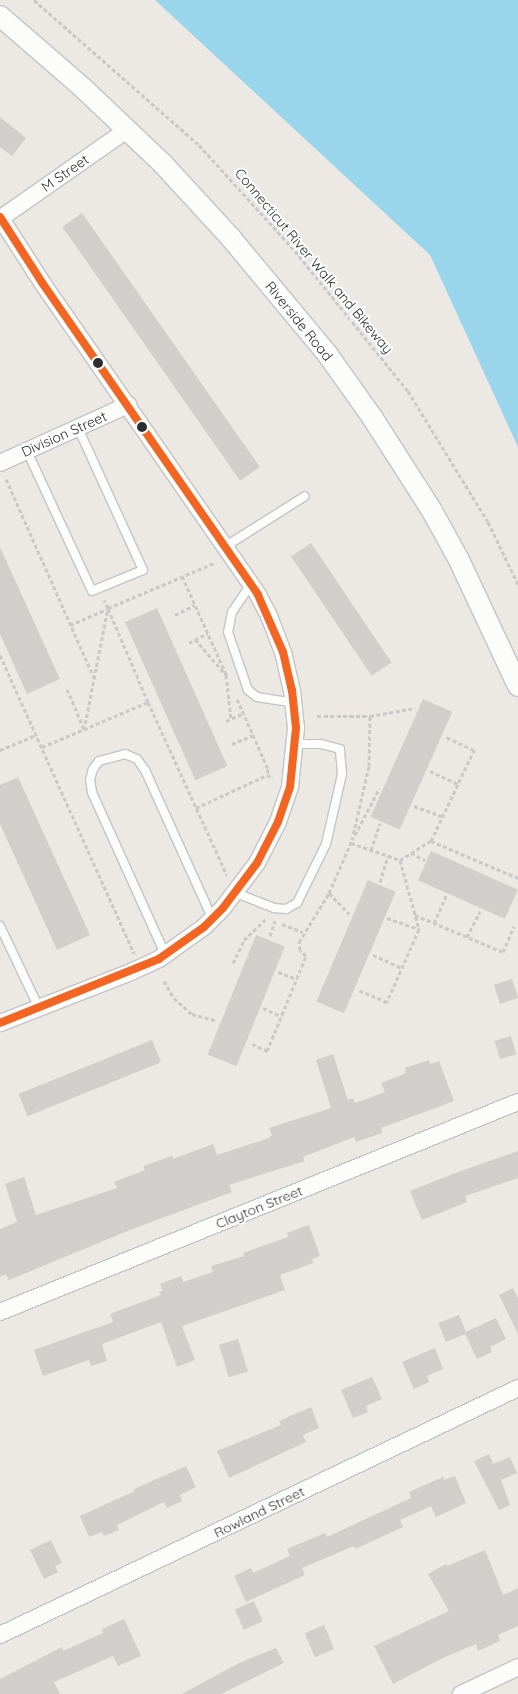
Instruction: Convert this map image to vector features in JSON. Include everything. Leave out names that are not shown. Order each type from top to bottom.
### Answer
[{"type":"street","name":"Riverside Road","points":[[0,16],[128,129],[198,201],[268,281],[328,355],[372,417],[432,511],[460,560],[518,686]]},
{"type":"street","name":"M Street","points":[[1,217],[128,129]]},
{"type":"street","points":[[0,1024],[141,967],[165,954],[212,918],[232,886],[257,863],[278,822],[290,787],[295,744],[294,704],[288,671],[276,634],[251,584],[43,284],[1,217]]},
{"type":"street","name":"Division Street","points":[[2,468],[27,450],[128,405]]},
{"type":"street","name":"Clayton Street","points":[[0,1312],[518,1102]]},
{"type":"street","name":"Rowland Street","points":[[0,1635],[518,1388]]},
{"type":"street","points":[[461,1694],[518,1667]]},
{"type":"lane","points":[[27,450],[92,591],[143,570],[78,428]]},
{"type":"lane","points":[[229,551],[305,496]]},
{"type":"lane","points":[[251,584],[232,612],[228,632],[248,690],[258,697],[294,704]]},
{"type":"lane","points":[[232,886],[274,908],[286,909],[297,903],[326,844],[342,774],[340,749],[320,744],[295,744]]},
{"type":"lane","points":[[165,954],[92,792],[91,774],[99,761],[125,754],[137,759],[145,770],[212,918]]},
{"type":"lane","points":[[0,926],[39,1008]]},
{"type":"path","name":"Connecticut River Walk and Bikeway","points":[[34,0],[200,145],[295,251],[408,391],[488,522],[518,584]]},
{"type":"path","points":[[2,468],[94,678]]},
{"type":"path","points":[[70,625],[229,551]]},
{"type":"path","points":[[175,614],[195,605]]},
{"type":"path","points":[[84,730],[108,608]]},
{"type":"path","points":[[108,608],[148,702],[232,886]]},
{"type":"path","points":[[189,643],[208,633]]},
{"type":"path","points":[[195,640],[226,675],[231,719]]},
{"type":"path","points":[[0,655],[141,967]]},
{"type":"path","points":[[67,689],[84,730]]},
{"type":"path","points":[[42,747],[148,702]]},
{"type":"path","points":[[317,716],[370,716],[415,708]]},
{"type":"path","points":[[226,721],[244,713]]},
{"type":"path","points":[[352,841],[369,766],[370,716]]},
{"type":"path","points":[[0,750],[36,735]]},
{"type":"path","points":[[232,744],[253,735]]},
{"type":"path","points":[[400,860],[431,841],[474,750],[446,737]]},
{"type":"path","points":[[430,771],[458,784]]},
{"type":"path","points":[[196,808],[267,774],[273,778]]},
{"type":"path","points":[[252,1044],[267,1051],[306,956],[300,950],[299,942],[329,893],[352,841],[379,789]]},
{"type":"path","points":[[414,806],[442,816]]},
{"type":"path","points":[[371,850],[380,824]]},
{"type":"path","points":[[352,841],[400,860]]},
{"type":"path","points":[[431,841],[518,878]]},
{"type":"path","points":[[411,853],[425,860]]},
{"type":"path","points":[[380,882],[388,856]]},
{"type":"path","points":[[359,990],[387,1002],[419,929],[400,860]]},
{"type":"path","points":[[329,893],[349,914]]},
{"type":"path","points":[[434,923],[446,896]]},
{"type":"path","points":[[466,937],[480,911]]},
{"type":"path","points":[[415,915],[503,952],[514,926]]},
{"type":"path","points":[[233,963],[244,940],[268,918]]},
{"type":"path","points":[[388,918],[419,929]]},
{"type":"path","points":[[270,936],[276,921]]},
{"type":"path","points":[[374,955],[402,968]]},
{"type":"path","points":[[278,972],[296,979]]},
{"type":"path","points":[[164,981],[174,998],[192,1014],[215,1020]]},
{"type":"path","points":[[263,1008],[281,1016]]},
{"type":"water","points":[[155,0],[518,0],[518,447],[430,255]]},
{"type":"building","points":[[0,117],[26,138],[12,156],[0,147]]},
{"type":"building","points":[[82,213],[260,467],[240,481],[62,227]]},
{"type":"building","points":[[311,543],[392,662],[372,676],[291,556]]},
{"type":"building","points":[[0,547],[60,679],[27,694],[0,634]]},
{"type":"building","points":[[157,608],[227,766],[195,780],[125,622]]},
{"type":"building","points":[[423,699],[452,712],[400,830],[371,817]]},
{"type":"building","points":[[18,777],[90,935],[57,950],[0,824],[0,785]]},
{"type":"building","points":[[431,851],[518,890],[505,919],[418,880]]},
{"type":"building","points":[[368,880],[396,892],[344,1013],[316,1002]]},
{"type":"building","points":[[256,935],[285,947],[236,1066],[208,1055]]},
{"type":"building","points":[[512,979],[518,998],[500,1004],[494,985]]},
{"type":"building","points":[[511,1036],[516,1054],[500,1059],[495,1041]]},
{"type":"building","points":[[152,1040],[161,1062],[27,1116],[18,1094]]},
{"type":"building","points":[[333,1054],[348,1100],[353,1098],[355,1103],[385,1092],[381,1083],[406,1073],[405,1068],[429,1060],[430,1064],[439,1061],[454,1101],[381,1128],[382,1133],[356,1142],[354,1137],[303,1157],[305,1161],[229,1185],[232,1192],[130,1230],[9,1280],[6,1274],[0,1277],[0,1229],[17,1222],[5,1184],[24,1177],[36,1215],[117,1188],[114,1182],[145,1170],[143,1166],[172,1156],[173,1159],[213,1144],[217,1155],[269,1138],[272,1135],[269,1128],[331,1108],[316,1060]]},
{"type":"building","points":[[518,1151],[518,1178],[465,1196],[467,1202],[422,1220],[410,1191]]},
{"type":"building","points":[[309,1225],[320,1256],[312,1259],[313,1263],[280,1275],[285,1290],[182,1326],[195,1360],[177,1367],[161,1322],[102,1344],[107,1361],[91,1366],[89,1360],[43,1376],[34,1350],[113,1322],[110,1314],[161,1295],[159,1292],[163,1291],[160,1284],[181,1276],[183,1282],[213,1272],[211,1266],[244,1256],[243,1253],[288,1237],[287,1233]]},
{"type":"building","points":[[513,1288],[518,1298],[518,1334],[499,1295]]},
{"type":"building","points":[[459,1315],[466,1332],[496,1318],[506,1339],[490,1347],[492,1352],[477,1359],[465,1334],[446,1342],[438,1323]]},
{"type":"building","points":[[238,1339],[248,1372],[229,1377],[219,1345]]},
{"type":"building","points":[[435,1348],[443,1369],[427,1376],[429,1382],[414,1389],[402,1362]]},
{"type":"building","points":[[372,1377],[382,1399],[366,1406],[368,1412],[353,1418],[341,1390]]},
{"type":"building","points":[[311,1407],[319,1428],[303,1435],[306,1442],[229,1478],[217,1451],[281,1425],[279,1421]]},
{"type":"building","points":[[489,1454],[493,1464],[510,1457],[517,1473],[501,1480],[510,1505],[499,1510],[474,1461]]},
{"type":"building","points":[[186,1466],[196,1487],[180,1495],[182,1501],[167,1508],[164,1502],[117,1525],[119,1530],[104,1536],[102,1532],[89,1537],[80,1516]]},
{"type":"building","points":[[455,1476],[466,1503],[436,1517],[431,1506],[400,1520],[403,1527],[355,1549],[354,1546],[302,1568],[305,1575],[246,1602],[234,1576],[251,1568],[253,1573],[290,1556],[287,1549],[325,1533],[327,1537],[411,1498],[409,1492],[443,1477],[444,1480]]},
{"type":"building","points":[[51,1540],[62,1563],[55,1566],[58,1572],[44,1579],[30,1550]]},
{"type":"building","points":[[485,1550],[503,1595],[518,1588],[518,1626],[498,1635],[500,1641],[478,1651],[476,1644],[445,1657],[393,1684],[374,1646],[449,1611],[428,1574],[446,1564],[447,1566]]},
{"type":"building","points":[[254,1601],[263,1621],[244,1630],[235,1610]]},
{"type":"building","points":[[124,1619],[141,1656],[118,1666],[113,1656],[54,1682],[60,1694],[0,1694],[0,1679],[62,1647],[63,1651],[103,1633],[102,1629]]},
{"type":"building","points":[[324,1625],[334,1649],[315,1657],[305,1633]]},
{"type":"building","points":[[276,1648],[284,1663],[221,1694],[182,1694],[239,1663]]},
{"type":"transit line","points":[[0,217],[43,284],[258,595],[283,652],[292,690],[296,728],[290,787],[278,822],[257,863],[223,908],[204,927],[159,959],[0,1023]]}]
